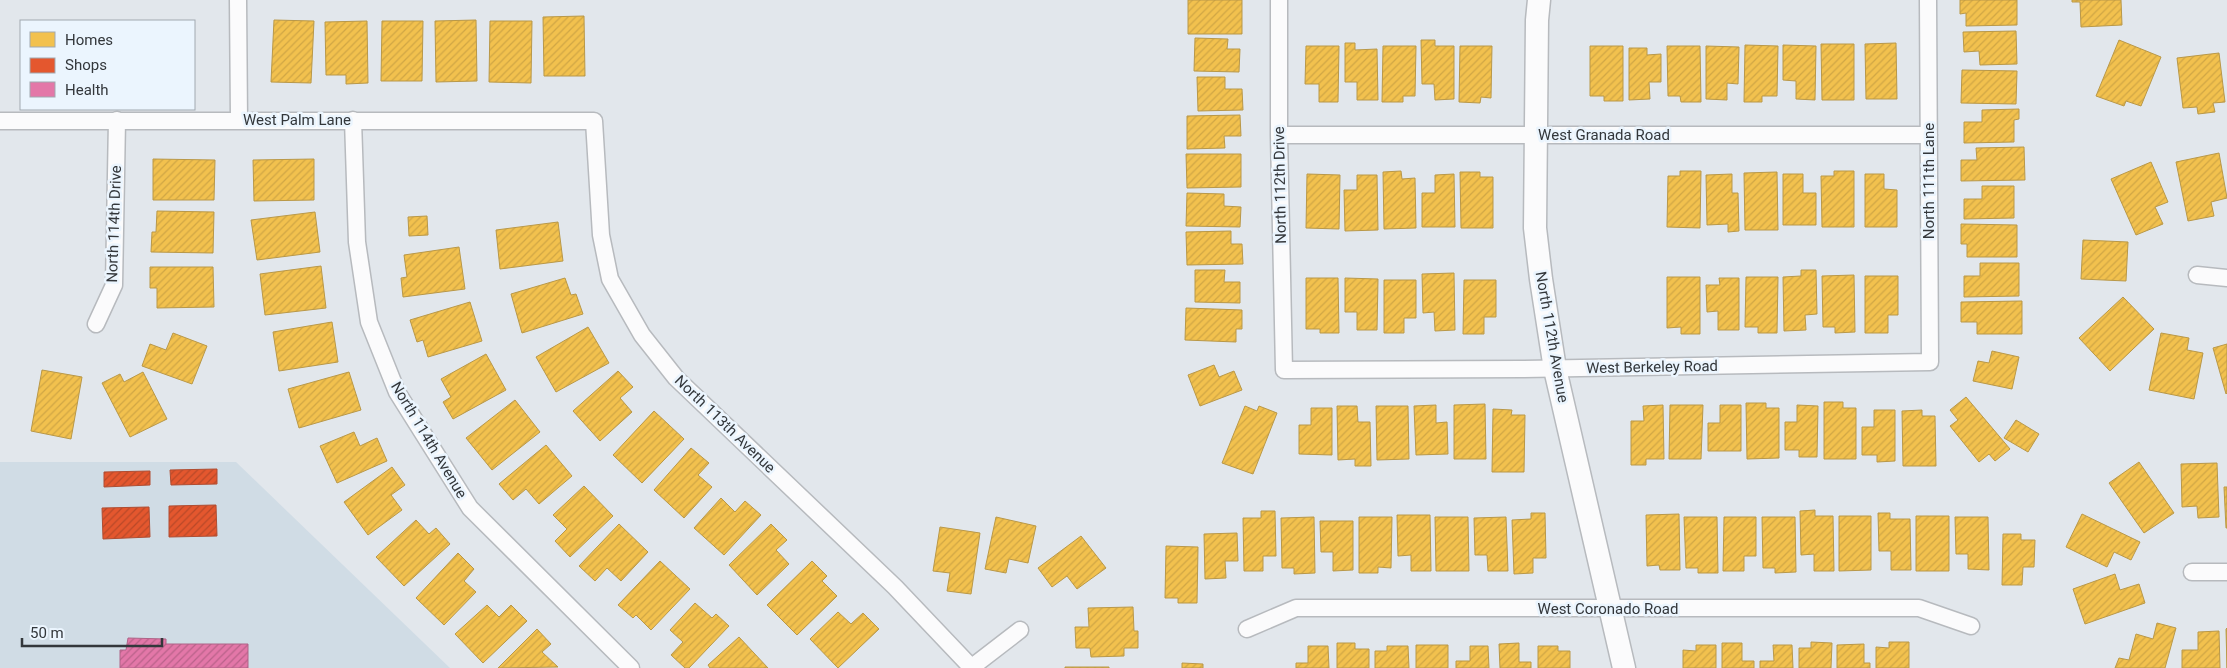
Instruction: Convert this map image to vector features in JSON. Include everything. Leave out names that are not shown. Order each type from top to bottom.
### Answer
[{"type":"street","points":[[238,0],[238,120]]},
{"type":"street","name":"North 112th Drive","points":[[1280,0],[1279,135],[1284,370]]},
{"type":"street","name":"North 112th Avenue","points":[[1539,0],[1536,20],[1535,228],[1555,369],[1624,668]]},
{"type":"street","name":"North 111th Lane","points":[[1928,0],[1930,362]]},
{"type":"street","name":"North 114th Drive","points":[[96,324],[114,285],[117,120]]},
{"type":"street","name":"North 114th Avenue","points":[[353,120],[357,242],[369,322],[397,392],[470,508],[631,668]]},
{"type":"street","name":"West Palm Lane","points":[[0,121],[594,121]]},
{"type":"street","name":"North 113th Avenue","points":[[594,121],[601,235],[610,279],[642,335],[676,378],[895,587],[972,668],[1020,630]]},
{"type":"street","name":"West Granada Road","points":[[1279,135],[1929,135]]},
{"type":"street","points":[[2197,276],[2227,278]]},
{"type":"street","name":"West Berkeley Road","points":[[1284,370],[1555,369],[1930,362]]},
{"type":"street","points":[[2192,572],[2227,572]]},
{"type":"street","name":"West Coronado Road","points":[[1247,630],[1296,608],[1920,608],[1971,626]]},
{"type":"shaded area","points":[[0,462],[236,462],[450,668],[0,668]]},
{"type":"building: Homes","points":[[1188,0],[1242,0],[1242,34],[1188,34]]},
{"type":"building: Homes","points":[[1960,0],[2017,0],[2017,25],[1966,26],[1966,13],[1960,14]]},
{"type":"building: Homes","points":[[2072,0],[2121,0],[2122,25],[2081,27],[2080,2],[2072,2]]},
{"type":"building: Homes","points":[[584,16],[585,76],[544,76],[543,17]]},
{"type":"building: Homes","points":[[274,20],[314,21],[311,83],[271,82]]},
{"type":"building: Homes","points":[[476,20],[477,81],[436,82],[435,21]]},
{"type":"building: Homes","points":[[367,21],[368,83],[346,84],[346,75],[326,75],[325,22]]},
{"type":"building: Homes","points":[[382,21],[423,21],[422,81],[381,81]]},
{"type":"building: Homes","points":[[490,21],[532,21],[531,83],[489,82]]},
{"type":"building: Homes","points":[[2016,31],[2017,64],[1980,65],[1979,51],[1964,52],[1963,32]]},
{"type":"building: Homes","points":[[1195,38],[1228,39],[1227,49],[1240,49],[1239,72],[1194,71]]},
{"type":"building: Homes","points":[[1421,40],[1435,40],[1435,46],[1454,46],[1454,99],[1435,100],[1434,84],[1422,84]]},
{"type":"building: Homes","points":[[2119,40],[2161,57],[2141,106],[2126,101],[2124,106],[2096,96]]},
{"type":"building: Homes","points":[[1345,43],[1355,43],[1355,50],[1377,49],[1378,100],[1357,100],[1357,82],[1345,82]]},
{"type":"building: Homes","points":[[1896,43],[1897,99],[1866,99],[1865,44]]},
{"type":"building: Homes","points":[[1821,44],[1854,44],[1854,100],[1822,100]]},
{"type":"building: Homes","points":[[1745,45],[1778,46],[1777,96],[1762,96],[1762,102],[1744,102]]},
{"type":"building: Homes","points":[[1783,45],[1816,46],[1815,100],[1796,99],[1796,81],[1783,80]]},
{"type":"building: Homes","points":[[1306,46],[1339,46],[1338,102],[1319,102],[1319,84],[1305,84]]},
{"type":"building: Homes","points":[[1383,46],[1416,46],[1415,96],[1403,96],[1403,102],[1382,102]]},
{"type":"building: Homes","points":[[1460,46],[1492,46],[1491,98],[1481,97],[1480,103],[1459,102]]},
{"type":"building: Homes","points":[[1590,46],[1623,46],[1623,101],[1604,101],[1604,96],[1590,96]]},
{"type":"building: Homes","points":[[1667,46],[1700,46],[1701,102],[1681,102],[1680,96],[1668,96]]},
{"type":"building: Homes","points":[[1706,46],[1739,47],[1738,84],[1727,83],[1727,100],[1706,99]]},
{"type":"building: Homes","points":[[1629,48],[1647,48],[1647,55],[1661,54],[1661,82],[1649,82],[1650,99],[1629,100]]},
{"type":"building: Homes","points":[[2219,53],[2225,102],[2213,103],[2215,112],[2198,114],[2197,107],[2183,108],[2177,58]]},
{"type":"building: Homes","points":[[1962,70],[2017,71],[2016,104],[1961,103]]},
{"type":"building: Homes","points":[[1197,77],[1225,77],[1225,89],[1242,89],[1243,110],[1198,111]]},
{"type":"building: Homes","points":[[2019,109],[2019,119],[2014,120],[2014,142],[1964,143],[1964,122],[1982,122],[1982,110]]},
{"type":"building: Homes","points":[[1240,115],[1241,136],[1224,136],[1225,148],[1187,149],[1187,116]]},
{"type":"building: Homes","points":[[2024,147],[2025,180],[1961,181],[1961,160],[1977,160],[1976,148]]},
{"type":"building: Homes","points":[[2219,153],[2227,198],[2211,202],[2214,216],[2188,221],[2176,162]]},
{"type":"building: Homes","points":[[1186,154],[1241,154],[1241,187],[1187,188]]},
{"type":"building: Homes","points":[[153,159],[215,160],[214,200],[153,200]]},
{"type":"building: Homes","points":[[314,159],[314,200],[254,201],[253,160]]},
{"type":"building: Homes","points":[[2151,162],[2168,202],[2155,207],[2163,224],[2136,235],[2111,179]]},
{"type":"building: Homes","points":[[1401,171],[1402,179],[1415,178],[1416,228],[1384,229],[1383,172]]},
{"type":"building: Homes","points":[[1680,171],[1701,171],[1700,228],[1667,227],[1668,176],[1680,176]]},
{"type":"building: Homes","points":[[1834,171],[1854,171],[1854,227],[1822,227],[1821,176],[1834,176]]},
{"type":"building: Homes","points":[[1460,172],[1480,172],[1480,177],[1493,177],[1493,228],[1461,228]]},
{"type":"building: Homes","points":[[1777,172],[1778,230],[1745,230],[1744,173]]},
{"type":"building: Homes","points":[[1307,174],[1340,175],[1339,229],[1306,228]]},
{"type":"building: Homes","points":[[1454,174],[1455,227],[1422,227],[1422,193],[1435,193],[1435,175]]},
{"type":"building: Homes","points":[[1732,174],[1732,193],[1738,193],[1739,231],[1728,232],[1728,224],[1707,225],[1706,175]]},
{"type":"building: Homes","points":[[1783,174],[1803,174],[1803,193],[1816,193],[1816,225],[1783,225]]},
{"type":"building: Homes","points":[[1865,174],[1884,174],[1884,189],[1897,190],[1897,227],[1865,227]]},
{"type":"building: Homes","points":[[1357,175],[1377,175],[1378,230],[1345,231],[1344,190],[1357,190]]},
{"type":"building: Homes","points":[[1982,186],[2014,186],[2014,218],[1964,219],[1964,199],[1982,199]]},
{"type":"building: Homes","points":[[1187,193],[1224,194],[1224,206],[1241,207],[1240,227],[1186,226]]},
{"type":"building: Homes","points":[[157,211],[214,212],[213,253],[151,252],[152,232],[156,232]]},
{"type":"building: Homes","points":[[315,212],[320,252],[257,260],[251,220]]},
{"type":"building: Homes","points":[[427,216],[428,235],[409,236],[408,217]]},
{"type":"building: Homes","points":[[558,222],[563,261],[500,269],[496,230]]},
{"type":"building: Homes","points":[[1961,224],[2017,225],[2017,257],[1967,257],[1967,244],[1961,244]]},
{"type":"building: Homes","points":[[1231,231],[1231,244],[1242,244],[1243,264],[1187,265],[1186,232]]},
{"type":"building: Homes","points":[[2083,240],[2128,242],[2126,281],[2081,279]]},
{"type":"building: Homes","points":[[459,247],[465,289],[403,297],[401,278],[407,277],[404,255]]},
{"type":"building: Homes","points":[[1980,263],[2019,263],[2019,296],[1964,297],[1964,276],[1980,276]]},
{"type":"building: Homes","points":[[321,266],[326,308],[265,315],[260,274]]},
{"type":"building: Homes","points":[[150,267],[213,267],[214,307],[157,308],[157,288],[150,288]]},
{"type":"building: Homes","points":[[1195,270],[1225,270],[1224,282],[1240,282],[1240,303],[1195,302]]},
{"type":"building: Homes","points":[[1801,270],[1816,270],[1817,314],[1805,315],[1806,330],[1784,331],[1783,277],[1801,276]]},
{"type":"building: Homes","points":[[1454,273],[1455,330],[1435,331],[1434,312],[1423,313],[1422,274]]},
{"type":"building: Homes","points":[[1854,275],[1855,332],[1835,333],[1835,327],[1823,327],[1822,276]]},
{"type":"building: Homes","points":[[1865,276],[1898,276],[1898,315],[1888,315],[1888,333],[1865,333]]},
{"type":"building: Homes","points":[[1667,277],[1700,277],[1700,334],[1681,334],[1681,327],[1667,328]]},
{"type":"building: Homes","points":[[1746,277],[1778,277],[1777,333],[1758,333],[1758,327],[1745,327]]},
{"type":"building: Homes","points":[[565,278],[571,295],[576,294],[583,314],[522,333],[511,294]]},
{"type":"building: Homes","points":[[1306,278],[1338,278],[1339,333],[1320,333],[1320,329],[1306,329]]},
{"type":"building: Homes","points":[[1345,278],[1378,279],[1377,330],[1357,330],[1357,312],[1345,312]]},
{"type":"building: Homes","points":[[1719,278],[1739,278],[1739,330],[1718,330],[1718,311],[1707,312],[1706,285],[1720,285]]},
{"type":"building: Homes","points":[[1384,280],[1416,280],[1416,318],[1404,318],[1404,333],[1384,333]]},
{"type":"building: Homes","points":[[1464,280],[1496,280],[1496,317],[1484,317],[1484,334],[1463,334]]},
{"type":"building: Homes","points":[[2123,297],[2154,329],[2110,371],[2079,338]]},
{"type":"building: Homes","points":[[2022,301],[2022,334],[1977,334],[1977,322],[1961,322],[1961,302]]},
{"type":"building: Homes","points":[[470,302],[482,341],[428,357],[423,340],[417,342],[410,320]]},
{"type":"building: Homes","points":[[1186,308],[1242,310],[1242,329],[1236,329],[1236,342],[1185,340]]},
{"type":"building: Homes","points":[[332,322],[338,362],[279,371],[273,332]]},
{"type":"building: Homes","points":[[588,327],[609,363],[556,392],[536,357]]},
{"type":"building: Homes","points":[[173,333],[207,346],[192,384],[142,366],[150,344],[166,350]]},
{"type":"building: Homes","points":[[2161,333],[2189,338],[2187,350],[2203,353],[2194,399],[2149,390]]},
{"type":"building: Homes","points":[[2227,344],[2227,393],[2226,394],[2213,348]]},
{"type":"building: Homes","points":[[1992,351],[2019,357],[2012,389],[1973,381],[1978,361],[1989,363]]},
{"type":"building: Homes","points":[[486,354],[506,390],[453,419],[443,402],[451,397],[441,379]]},
{"type":"building: Homes","points":[[1214,365],[1219,377],[1234,371],[1242,390],[1200,406],[1188,375]]},
{"type":"building: Homes","points":[[42,370],[82,377],[71,439],[31,431]]},
{"type":"building: Homes","points":[[618,371],[633,387],[620,398],[632,412],[600,441],[573,411]]},
{"type":"building: Homes","points":[[143,372],[167,419],[130,437],[102,383],[120,374],[124,382]]},
{"type":"building: Homes","points":[[349,372],[361,410],[299,428],[288,389]]},
{"type":"building: Homes","points":[[1966,397],[2010,449],[1995,461],[1989,454],[1979,462],[1950,426],[1958,420],[1950,410]]},
{"type":"building: Homes","points":[[515,400],[540,432],[492,470],[466,438]]},
{"type":"building: Homes","points":[[1824,402],[1843,402],[1843,408],[1856,408],[1856,459],[1824,459]]},
{"type":"building: Homes","points":[[1746,403],[1766,403],[1766,408],[1779,408],[1779,458],[1747,459]]},
{"type":"building: Homes","points":[[1485,404],[1486,459],[1454,459],[1454,405]]},
{"type":"building: Homes","points":[[1436,405],[1436,423],[1447,422],[1448,454],[1416,455],[1414,406]]},
{"type":"building: Homes","points":[[1663,405],[1664,459],[1646,459],[1646,465],[1631,465],[1631,421],[1644,421],[1643,406]]},
{"type":"building: Homes","points":[[1670,405],[1703,405],[1701,459],[1669,459]]},
{"type":"building: Homes","points":[[1720,405],[1741,405],[1741,451],[1708,451],[1708,423],[1720,423]]},
{"type":"building: Homes","points":[[1797,405],[1818,406],[1817,457],[1799,457],[1799,450],[1785,450],[1785,422],[1797,422]]},
{"type":"building: Homes","points":[[1245,406],[1257,411],[1259,406],[1277,413],[1253,474],[1222,463]]},
{"type":"building: Homes","points":[[1337,406],[1357,406],[1358,422],[1370,422],[1371,466],[1355,466],[1355,459],[1338,460]]},
{"type":"building: Homes","points":[[1376,406],[1408,406],[1409,459],[1377,460]]},
{"type":"building: Homes","points":[[1311,408],[1332,408],[1332,455],[1299,454],[1299,425],[1311,425]]},
{"type":"building: Homes","points":[[1493,409],[1512,410],[1511,415],[1525,415],[1524,472],[1492,472]]},
{"type":"building: Homes","points":[[1874,410],[1895,410],[1895,461],[1877,462],[1877,455],[1862,455],[1862,427],[1874,427]]},
{"type":"building: Homes","points":[[1922,410],[1922,416],[1935,416],[1936,466],[1903,466],[1902,411]]},
{"type":"building: Homes","points":[[654,411],[684,439],[642,483],[613,455]]},
{"type":"building: Homes","points":[[2016,420],[2039,434],[2028,452],[2004,438]]},
{"type":"building: Homes","points":[[354,432],[360,446],[377,438],[387,461],[337,483],[320,446]]},
{"type":"building: Homes","points":[[546,445],[572,476],[539,504],[526,489],[513,500],[499,484]]},
{"type":"building: Homes","points":[[691,448],[709,463],[698,475],[712,487],[684,518],[654,490]]},
{"type":"building: Homes","points":[[2139,462],[2174,513],[2144,533],[2109,483]]},
{"type":"building: Homes","points":[[2217,463],[2219,517],[2198,518],[2197,506],[2182,507],[2181,464]]},
{"type":"building: Homes","points":[[392,467],[405,485],[391,495],[402,510],[368,535],[344,502]]},
{"type":"building: Homes","points":[[584,486],[613,516],[570,557],[555,541],[567,529],[553,515]]},
{"type":"building: Homes","points":[[2224,487],[2227,487],[2227,528],[2226,528]]},
{"type":"building: Homes","points":[[721,498],[735,512],[745,501],[761,515],[724,555],[694,528]]},
{"type":"building: Homes","points":[[1815,510],[1815,516],[1833,516],[1834,571],[1814,571],[1814,554],[1801,555],[1800,511]]},
{"type":"building: Homes","points":[[1261,511],[1275,511],[1276,556],[1263,556],[1263,571],[1244,571],[1243,518],[1261,518]]},
{"type":"building: Homes","points":[[1531,513],[1545,513],[1546,558],[1533,558],[1533,573],[1514,574],[1512,520],[1531,519]]},
{"type":"building: Homes","points":[[1878,513],[1890,513],[1890,519],[1910,519],[1911,570],[1891,570],[1891,551],[1879,551]]},
{"type":"building: Homes","points":[[1679,514],[1680,570],[1660,570],[1659,565],[1647,566],[1646,515]]},
{"type":"building: Homes","points":[[2082,514],[2140,542],[2131,560],[2114,552],[2107,567],[2066,547]]},
{"type":"building: Homes","points":[[1397,515],[1430,515],[1431,571],[1411,571],[1411,555],[1398,556]]},
{"type":"building: Homes","points":[[1839,516],[1871,516],[1871,570],[1839,571]]},
{"type":"building: Homes","points":[[1916,516],[1949,516],[1949,571],[1916,571]]},
{"type":"building: Homes","points":[[996,517],[1036,526],[1028,563],[1009,559],[1006,573],[985,569]]},
{"type":"building: Homes","points":[[1314,517],[1315,573],[1294,574],[1294,568],[1282,568],[1281,518]]},
{"type":"building: Homes","points":[[1359,517],[1392,517],[1391,568],[1378,567],[1378,573],[1359,573]]},
{"type":"building: Homes","points":[[1435,517],[1468,517],[1469,571],[1436,571]]},
{"type":"building: Homes","points":[[1506,517],[1508,571],[1488,571],[1487,555],[1475,555],[1474,518]]},
{"type":"building: Homes","points":[[1684,517],[1717,517],[1718,573],[1698,573],[1698,568],[1686,568]]},
{"type":"building: Homes","points":[[1724,517],[1756,517],[1756,556],[1744,556],[1744,571],[1723,571]]},
{"type":"building: Homes","points":[[1762,517],[1795,517],[1796,572],[1775,573],[1775,568],[1763,568]]},
{"type":"building: Homes","points":[[1955,517],[1988,517],[1989,570],[1968,569],[1968,554],[1956,554]]},
{"type":"building: Homes","points":[[416,520],[429,534],[436,528],[450,544],[404,586],[376,557]]},
{"type":"building: Homes","points":[[1320,521],[1353,521],[1353,570],[1333,571],[1333,552],[1321,552]]},
{"type":"building: Homes","points":[[619,524],[648,552],[621,581],[607,568],[595,581],[579,566]]},
{"type":"building: Homes","points":[[771,524],[787,540],[776,550],[789,564],[757,595],[729,565]]},
{"type":"building: Homes","points":[[940,527],[980,533],[971,594],[947,591],[950,573],[933,571]]},
{"type":"building: Homes","points":[[1237,533],[1238,561],[1225,561],[1226,578],[1205,579],[1204,534]]},
{"type":"building: Homes","points":[[2003,534],[2021,534],[2021,540],[2035,540],[2034,567],[2023,567],[2022,585],[2002,585]]},
{"type":"building: Homes","points":[[1081,536],[1106,568],[1077,589],[1067,576],[1052,587],[1038,568]]},
{"type":"building: Homes","points":[[1166,546],[1198,547],[1197,603],[1178,603],[1178,598],[1165,598]]},
{"type":"building: Homes","points":[[458,553],[474,569],[464,581],[476,592],[444,625],[416,598]]},
{"type":"building: Homes","points":[[660,561],[690,589],[651,630],[636,615],[633,618],[618,605]]},
{"type":"building: Homes","points":[[812,561],[827,576],[822,581],[837,596],[797,635],[767,605]]},
{"type":"building: Homes","points":[[2115,574],[2120,590],[2139,584],[2145,603],[2085,624],[2073,589]]},
{"type":"building: Homes","points":[[695,603],[712,618],[716,614],[729,626],[689,668],[685,668],[671,655],[683,642],[670,630]]},
{"type":"building: Homes","points":[[487,605],[499,617],[511,605],[527,621],[483,663],[455,634]]},
{"type":"building: Homes","points":[[1133,607],[1134,631],[1138,631],[1138,648],[1124,648],[1124,656],[1091,657],[1090,648],[1076,648],[1075,627],[1089,627],[1088,608]]},
{"type":"building: Homes","points":[[838,612],[851,624],[863,613],[879,629],[838,668],[810,639]]},
{"type":"building: Homes","points":[[2157,623],[2176,628],[2165,668],[2115,668],[2119,658],[2129,660],[2136,634],[2153,639]]},
{"type":"building: Homes","points":[[2227,628],[2227,668],[2226,629]]},
{"type":"building: Homes","points":[[537,629],[551,644],[542,652],[558,667],[498,668]]},
{"type":"building: Homes","points":[[2219,631],[2220,668],[2182,668],[2182,650],[2198,650],[2198,632]]},
{"type":"building: Homes","points":[[739,637],[768,668],[710,668],[708,665]]},
{"type":"building: Homes","points":[[1811,642],[1832,643],[1831,668],[1799,668],[1799,648],[1811,648]]},
{"type":"building: Homes","points":[[1889,642],[1909,642],[1909,668],[1876,668],[1876,647],[1889,648]]},
{"type":"building: Homes","points":[[1337,643],[1355,643],[1355,649],[1369,649],[1369,668],[1337,668]]},
{"type":"building: Homes","points":[[1519,643],[1519,662],[1531,662],[1531,668],[1500,668],[1499,644]]},
{"type":"building: Homes","points":[[1722,643],[1742,643],[1742,661],[1754,661],[1754,668],[1722,668]]},
{"type":"building: Homes","points":[[1864,644],[1864,663],[1870,663],[1870,668],[1837,668],[1837,645]]},
{"type":"building: Homes","points":[[1416,645],[1448,645],[1448,668],[1416,668]]},
{"type":"building: Homes","points":[[1696,645],[1716,645],[1716,668],[1683,668],[1683,650],[1696,651]]},
{"type":"building: Homes","points":[[1773,645],[1792,645],[1793,668],[1760,668],[1760,661],[1774,661]]},
{"type":"building: Homes","points":[[1308,646],[1328,646],[1329,668],[1296,668],[1296,663],[1308,663]]},
{"type":"building: Homes","points":[[1387,646],[1408,646],[1409,668],[1375,668],[1375,651],[1387,651]]},
{"type":"building: Homes","points":[[1470,646],[1488,646],[1489,668],[1456,668],[1456,661],[1470,661]]},
{"type":"building: Homes","points":[[1538,646],[1558,646],[1558,651],[1570,651],[1570,668],[1538,668]]},
{"type":"building: Homes","points":[[1182,663],[1203,664],[1203,668],[1182,668]]},
{"type":"building: Homes","points":[[1109,667],[1109,668],[1065,668]]},
{"type":"building: Shops","points":[[217,469],[217,484],[171,485],[170,470]]},
{"type":"building: Shops","points":[[150,471],[150,485],[104,487],[104,472]]},
{"type":"building: Shops","points":[[216,505],[217,536],[169,537],[169,506]]},
{"type":"building: Shops","points":[[149,507],[150,537],[103,539],[102,508]]},
{"type":"building: Health","points":[[128,638],[166,639],[166,644],[248,644],[248,668],[120,668],[120,650],[126,650]]}]
